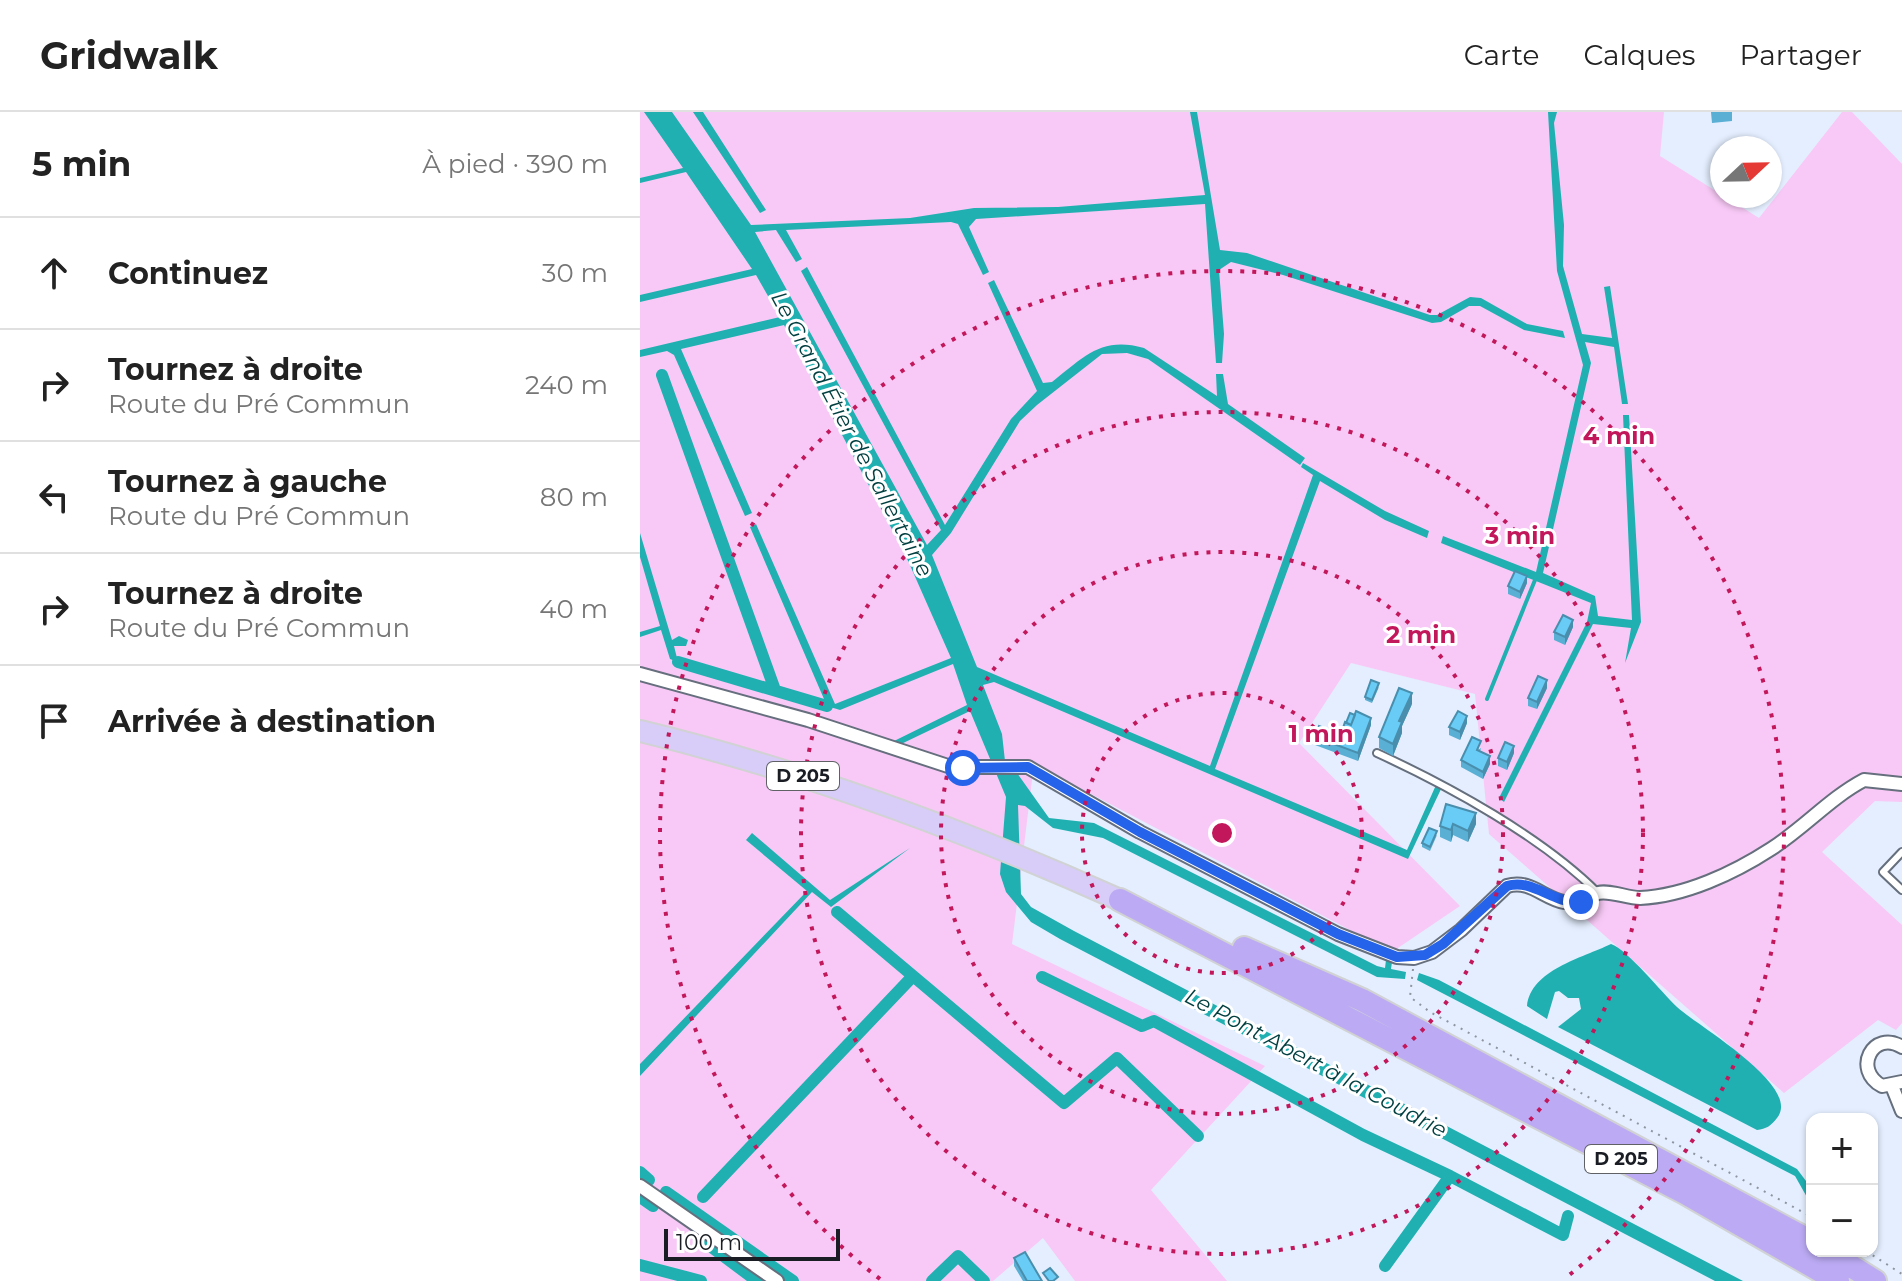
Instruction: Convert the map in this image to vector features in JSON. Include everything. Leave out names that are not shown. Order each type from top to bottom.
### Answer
[{"type":"highway","name":"D 205","points":[[1120,900],[1242,947],[1362,1000],[1806,1239]]},
{"type":"highway","name":"D 205","points":[[1120,900],[1685,1193],[1838,1281]]},
{"type":"highway","points":[[1837,1257],[1875,1281]]},
{"type":"main road","name":"D 205","points":[[640,731],[782,769],[964,833],[1120,900]]},
{"type":"street","points":[[640,674],[808,720],[951,767],[1018,765],[1039,773],[1140,832],[1338,934],[1397,957],[1414,958],[1443,944],[1507,886],[1530,886],[1568,903],[1581,902],[1598,893],[1640,898],[1705,882],[1772,849],[1864,780],[1902,784]]},
{"type":"street","points":[[1902,1047],[1890,1041],[1880,1043],[1867,1055],[1866,1065],[1874,1081],[1897,1084],[1902,1111]]},
{"type":"street","points":[[640,1186],[777,1281]]},
{"type":"lane","points":[[1377,753],[1468,799],[1579,874],[1598,893]]},
{"type":"lane","points":[[1902,852],[1883,872],[1902,890]]},
{"type":"path","points":[[1414,958],[1410,991],[1414,1002],[1806,1214]]},
{"type":"path","points":[[1875,1257],[1902,1274]]},
{"type":"shaded area","points":[[640,112],[1664,112],[1660,156],[1710,187],[1710,208],[1743,208],[1759,218],[1767,208],[1782,208],[1782,189],[1842,112],[1852,112],[1902,164],[1902,802],[1875,801],[1822,852],[1902,925],[1902,1023],[1896,1030],[1878,1020],[1784,1093],[1489,834],[1475,694],[1351,663],[1299,743],[1460,906],[1392,952],[1034,764],[1012,944],[1265,1066],[1151,1190],[1227,1281],[1075,1281],[1043,1238],[993,1281],[640,1281]]},
{"type":"water","points":[[644,112],[672,112],[751,225],[910,218],[974,208],[1058,207],[1205,195],[1190,112],[1197,112],[1220,250],[1247,253],[1430,315],[1437,315],[1470,297],[1481,298],[1527,324],[1563,331],[1565,338],[1524,330],[1480,306],[1469,306],[1441,322],[1432,323],[1283,275],[1231,262],[1219,270],[1224,334],[1222,363],[1216,363],[1205,204],[976,219],[969,227],[989,272],[983,275],[958,224],[951,222],[786,230],[802,259],[796,262],[776,230],[755,232],[927,545],[941,530],[801,271],[807,267],[945,525],[1011,419],[1037,391],[988,283],[994,280],[1043,383],[1052,382],[1084,357],[1104,347],[1129,345],[1144,348],[1217,396],[1216,374],[1223,374],[1228,404],[1305,458],[1300,465],[1148,359],[1127,353],[1102,354],[1020,421],[951,533],[932,555],[977,667],[1210,766],[1313,475],[1301,467],[1303,463],[1385,511],[1429,531],[1427,538],[1385,520],[1320,481],[1215,769],[1407,850],[1436,785],[1442,787],[1408,859],[994,682],[983,685],[1002,734],[1005,761],[1011,773],[1017,773],[1049,818],[1094,823],[1377,966],[1385,968],[1386,960],[1392,962],[1391,969],[1406,972],[1405,979],[1377,977],[1103,838],[1053,828],[1025,806],[1018,805],[1021,894],[1031,907],[1074,931],[1743,1281],[1715,1281],[1031,922],[1006,892],[1000,874],[1006,797],[970,711],[899,745],[892,742],[967,705],[953,664],[840,710],[827,706],[750,527],[756,524],[835,704],[951,658],[905,554],[784,325],[681,349],[752,513],[745,516],[674,355],[667,351],[640,357],[640,350],[780,317],[756,275],[640,302],[640,295],[752,269],[686,172],[640,183],[640,178],[683,168]]},
{"type":"water","points":[[693,112],[703,112],[766,210],[760,213]]},
{"type":"water","points":[[1548,112],[1557,112],[1554,123],[1564,225],[1563,266],[1582,334],[1612,338],[1604,287],[1610,286],[1628,404],[1622,404],[1614,347],[1585,342],[1591,363],[1543,573],[1595,596],[1598,616],[1632,620],[1623,415],[1629,415],[1641,622],[1625,663],[1631,628],[1593,624],[1504,802],[1499,798],[1587,622],[1591,603],[1441,543],[1443,536],[1536,572],[1583,365],[1557,271]]},
{"type":"water","points":[[640,533],[672,640],[679,636],[688,640],[686,646],[674,646],[678,662],[670,659],[661,630],[640,637],[640,632],[660,626],[640,557]]},
{"type":"water","points":[[752,833],[830,900],[910,848],[831,907],[812,892],[640,1076],[640,1064],[807,891],[746,840]]},
{"type":"water","points":[[1611,944],[1635,963],[1677,1007],[1762,1074],[1775,1090],[1781,1105],[1773,1123],[1757,1130],[1558,1027],[1581,1009],[1579,998],[1568,998],[1559,991],[1555,992],[1547,1019],[1527,1006],[1538,983],[1548,974]]},
{"type":"water","points":[[1419,973],[1439,980],[1797,1169],[1806,1181],[1806,1195],[1795,1176],[1417,980]]},
{"type":"building","points":[[1515,571],[1527,576],[1520,592],[1508,586]]},
{"type":"building","points":[[1563,615],[1573,620],[1565,637],[1554,632]]},
{"type":"building","points":[[1538,676],[1547,680],[1537,702],[1528,698]]},
{"type":"building","points":[[1371,680],[1379,683],[1372,700],[1365,697]]},
{"type":"building","points":[[1399,688],[1412,693],[1399,721],[1402,722],[1393,744],[1379,737]]},
{"type":"building","points":[[1356,711],[1371,718],[1358,753],[1315,737],[1319,726],[1341,734],[1345,722],[1351,725]]},
{"type":"building","points":[[1458,711],[1467,716],[1460,732],[1449,727]]},
{"type":"building","points":[[1350,713],[1355,715],[1351,725],[1346,723]]},
{"type":"building","points":[[1472,737],[1481,741],[1477,750],[1490,756],[1483,772],[1461,760]]},
{"type":"building","points":[[1505,742],[1514,746],[1507,762],[1498,758]]},
{"type":"building","points":[[1446,804],[1476,813],[1468,831],[1453,824],[1451,830],[1440,826]]},
{"type":"building","points":[[1429,828],[1437,831],[1430,847],[1422,843]]},
{"type":"building","points":[[1025,1252],[1042,1281],[1027,1281],[1014,1258]]},
{"type":"building","points":[[1050,1268],[1058,1277],[1053,1281],[1049,1281],[1043,1273]]},
{"type":"waterway","points":[[662,375],[775,690]]},
{"type":"waterway","points":[[1487,699],[1535,580]]},
{"type":"waterway","points":[[678,662],[827,706]]},
{"type":"waterway","points":[[837,912],[1064,1103],[1117,1058],[1198,1136]]},
{"type":"waterway","points":[[703,1197],[913,976]]},
{"type":"waterway","points":[[1042,977],[1142,1026],[1154,1021],[1363,1135],[1450,1176],[1385,1266]]},
{"type":"waterway","points":[[640,1172],[649,1180]]},
{"type":"waterway","points":[[1450,1176],[1563,1235],[1568,1216]]},
{"type":"waterway","points":[[666,1192],[793,1281]]},
{"type":"waterway","points":[[640,1197],[653,1206]]},
{"type":"waterway","points":[[698,1237],[757,1281]]},
{"type":"waterway","points":[[932,1281],[958,1256],[984,1281]]},
{"type":"waterway","points":[[640,1265],[701,1281]]},
{"type":"route","points":[[963,768],[1028,767],[1140,832],[1338,934],[1397,957],[1425,955],[1443,944],[1497,893],[1517,883],[1530,886],[1555,900],[1581,902]]},
{"type":"water label","name":"Le Grand Étier de Sallertaine","points":[[852,434]]},
{"type":"water label","name":"Le Pont Abert à la Coudrie","points":[[1316,1063]]}]
